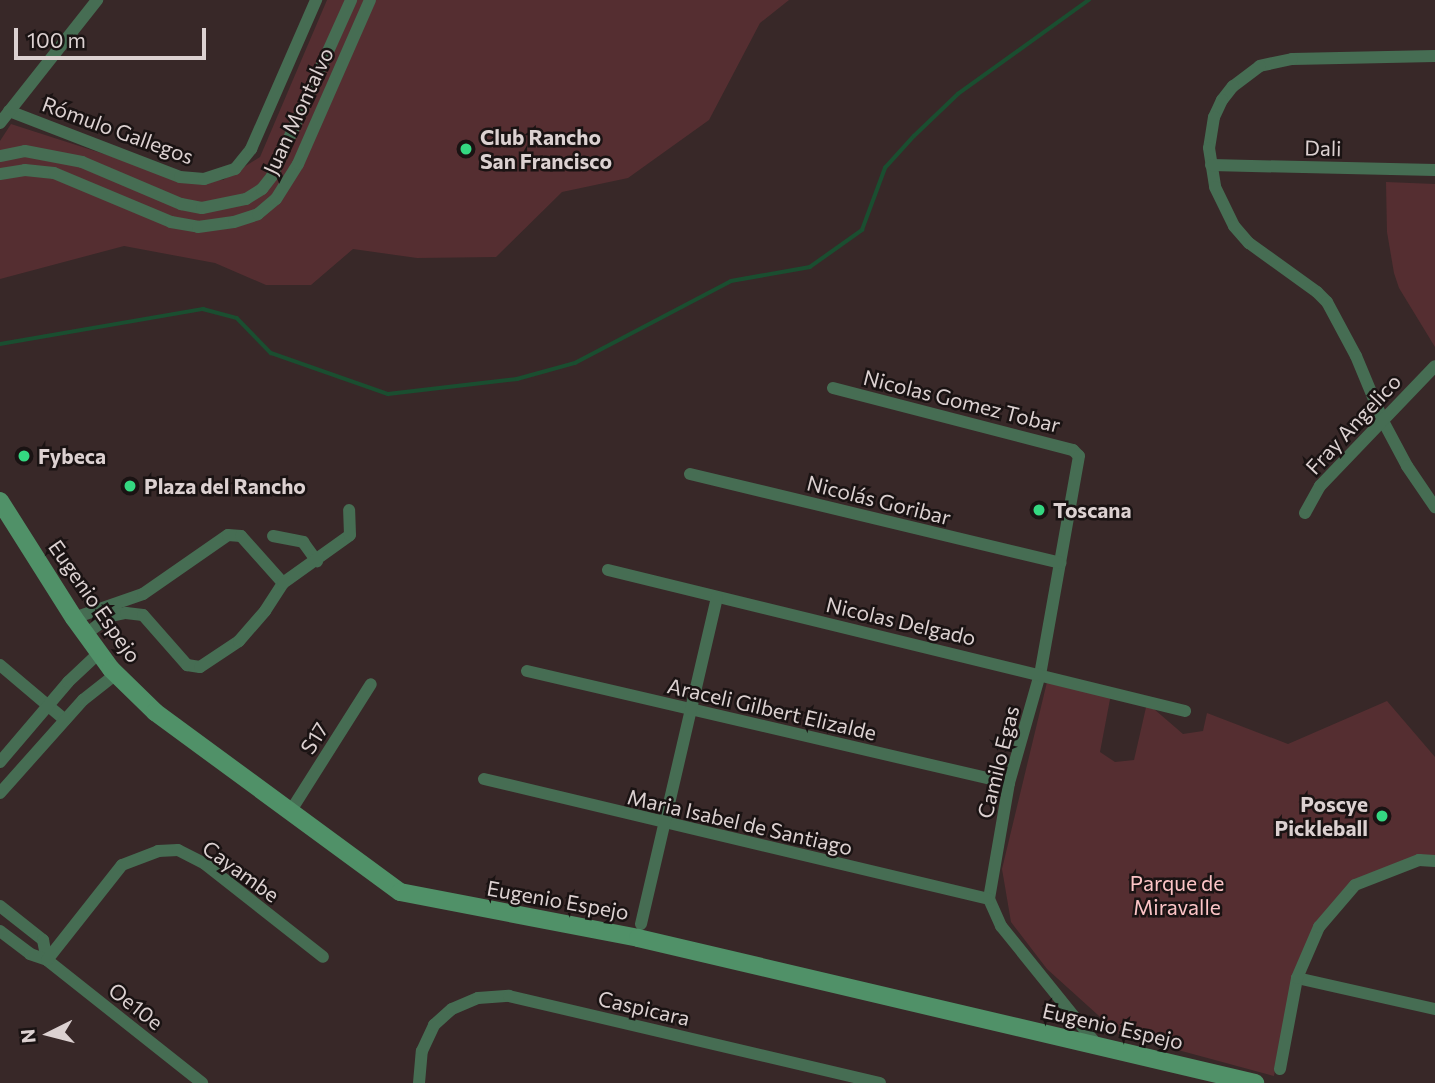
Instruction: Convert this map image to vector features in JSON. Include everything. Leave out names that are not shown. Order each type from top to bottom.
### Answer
[{"type":"street","points":[[0,123],[97,0]]},
{"type":"street","name":"Rómulo Gallegos","points":[[9,111],[180,177],[204,179],[235,169],[251,149],[316,0]]},
{"type":"street","name":"Juan Montalvo","points":[[0,156],[24,151],[82,162],[181,204],[202,208],[246,199],[262,189],[272,176],[351,0]]},
{"type":"street","name":"Juan Montalvo","points":[[0,174],[25,170],[54,173],[171,222],[198,227],[234,222],[258,214],[276,199],[298,164],[370,0]]},
{"type":"street","points":[[1435,56],[1292,59],[1260,66],[1233,86],[1222,100],[1210,131],[1215,187],[1234,226],[1249,243],[1317,292],[1327,303],[1356,356],[1383,421],[1407,466],[1435,507]]},
{"type":"street","name":"Dali","points":[[1211,165],[1435,170]]},
{"type":"street","points":[[198,227],[202,208]]},
{"type":"street","name":"Fray Angelico","points":[[1305,513],[1320,486],[1435,366]]},
{"type":"street","name":"Nicolas Gomez Tobar","points":[[833,388],[1073,450],[1079,456]]},
{"type":"street","name":"Camilo Egas","points":[[989,900],[1009,783],[1040,674],[1079,456]]},
{"type":"street","name":"Nicolás Goribar","points":[[690,474],[1060,563]]},
{"type":"street","name":"Eugenio Espejo","points":[[1,501],[74,618],[116,674],[155,712],[400,892],[638,938],[1255,1083]]},
{"type":"street","points":[[143,594],[143,615],[187,665],[200,667],[239,641],[265,611],[283,583],[350,535],[349,510]]},
{"type":"street","points":[[74,618],[143,594],[229,535],[241,536],[283,583]]},
{"type":"street","points":[[272,536],[303,542],[317,561]]},
{"type":"street","name":"Nicolas Delgado","points":[[608,570],[1185,711]]},
{"type":"street","points":[[641,924],[662,824],[717,598]]},
{"type":"street","points":[[86,634],[110,616],[125,613],[143,615]]},
{"type":"street","points":[[0,762],[48,706],[100,652]]},
{"type":"street","points":[[0,665],[65,720]]},
{"type":"street","name":"Araceli Gilbert Elizalde","points":[[527,671],[1009,783]]},
{"type":"street","points":[[0,793],[5,778],[83,700],[116,674]]},
{"type":"street","name":"S17","points":[[290,812],[371,684]]},
{"type":"street","name":"Maria Isabel de Santiago","points":[[484,779],[662,824],[989,900]]},
{"type":"street","name":"Cayambe","points":[[47,960],[122,865],[158,851],[178,850],[205,864],[323,957]]},
{"type":"street","points":[[1280,1069],[1297,978],[1320,927],[1355,886],[1419,860],[1435,861]]},
{"type":"street","points":[[989,900],[1001,926],[1097,1045]]},
{"type":"street","name":"Oe10e","points":[[0,906],[43,940],[47,960]]},
{"type":"street","name":"Oe10e","points":[[0,931],[30,954],[47,960],[202,1083]]},
{"type":"street","points":[[1297,978],[1435,1009]]},
{"type":"street","name":"Caspicara","points":[[419,1083],[422,1051],[435,1025],[452,1009],[478,998],[509,996],[880,1083]]},
{"type":"green space","name":"Club Rancho San Francisco","points":[[327,0],[789,0],[760,23],[709,120],[628,178],[562,192],[496,257],[417,258],[353,249],[311,285],[266,285],[215,263],[124,246],[0,279],[0,141],[11,124],[188,181],[223,180],[260,157]]},
{"type":"green space","points":[[1386,182],[1435,184],[1435,347],[1399,288],[1394,273],[1387,232]]},
{"type":"green space","name":"Parque de Miravalle","points":[[1047,682],[1111,694],[1100,752],[1115,762],[1134,760],[1147,703],[1183,734],[1203,731],[1207,713],[1288,744],[1387,701],[1435,757],[1435,861],[1361,883],[1321,924],[1293,977],[1274,1076],[1119,1034],[1047,969],[1011,922],[1002,869]]},
{"type":"waterway","points":[[0,344],[203,309],[237,318],[271,353],[388,394],[517,379],[575,363],[731,281],[810,267],[862,230],[885,168],[914,136],[958,94],[1089,0]]},
{"type":"place","name":"Club Rancho San Francisco","points":[[466,149]]},
{"type":"place","name":"Fybeca","points":[[24,456]]},
{"type":"place","name":"Plaza del Rancho","points":[[130,486]]},
{"type":"place","name":"Toscana","points":[[1039,510]]},
{"type":"place","name":"Poscye Pickleball","points":[[1382,816]]}]
